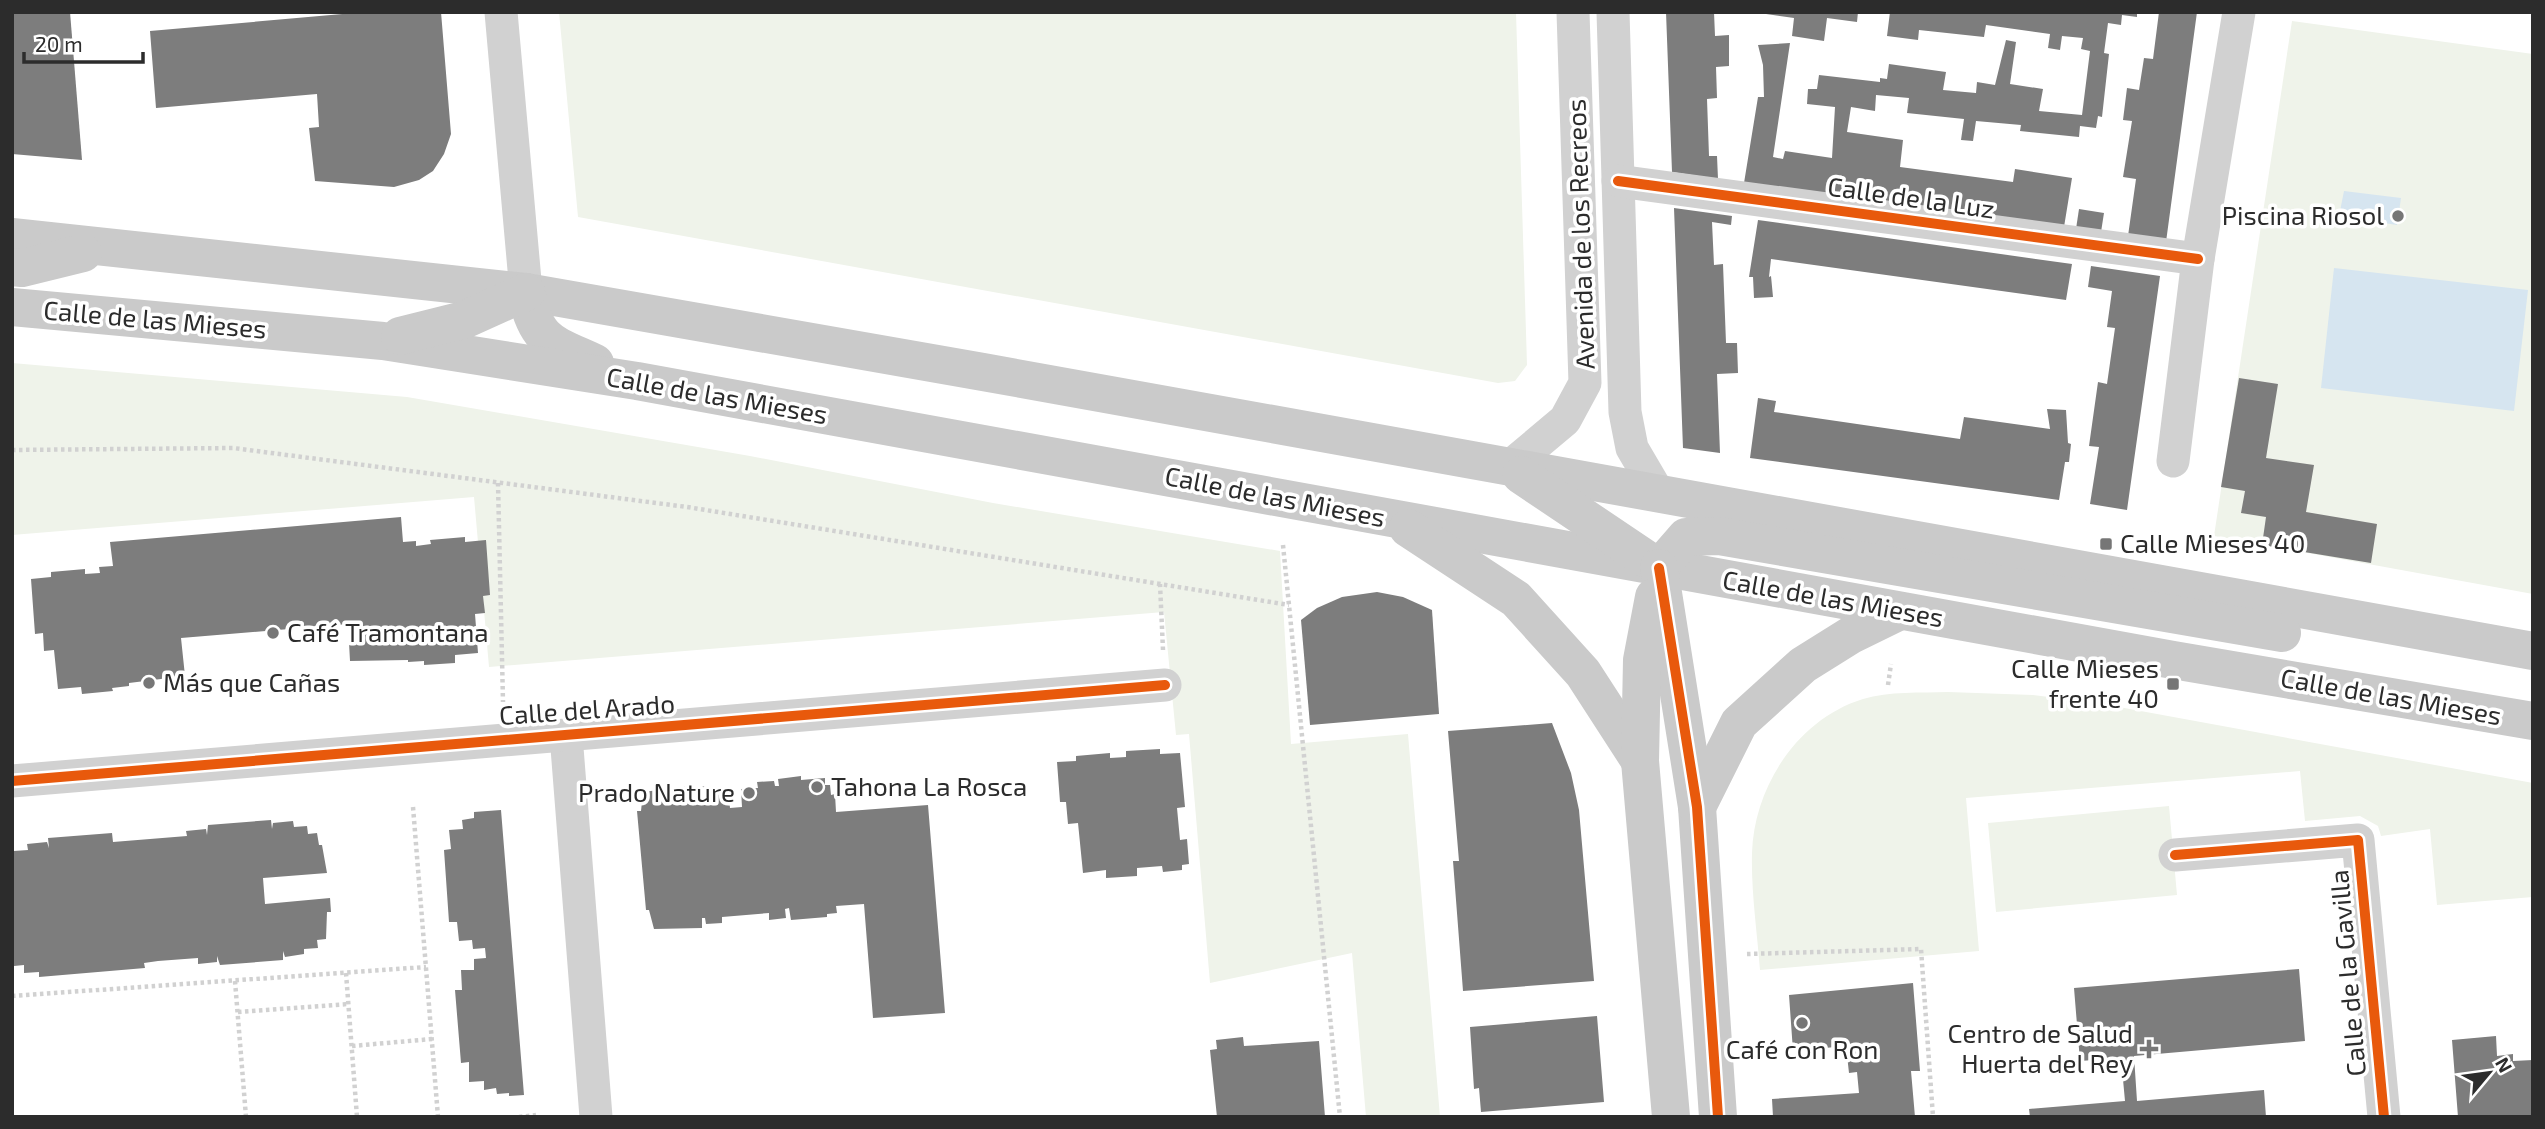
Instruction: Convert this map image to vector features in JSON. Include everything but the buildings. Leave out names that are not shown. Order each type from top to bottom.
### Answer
[{"type":"main road","points":[[12,237],[526,292],[2533,651]]},
{"type":"main road","points":[[12,267],[22,268],[109,247]]},
{"type":"main road","points":[[383,341],[464,320],[526,292]]},
{"type":"main road","points":[[526,292],[532,320],[548,341],[637,381]]},
{"type":"main road","name":"Calle de las Mieses","points":[[12,307],[383,341],[637,381],[1659,568],[2533,721]]},
{"type":"main road","points":[[1509,467],[1659,568],[1697,807],[1718,1117]]},
{"type":"main road","points":[[1393,519],[1516,599],[1583,673],[1640,761]]},
{"type":"main road","points":[[1671,1117],[1640,761],[1642,660],[1659,568],[1686,537],[1719,536],[2373,648],[2435,633]]},
{"type":"main road","points":[[1697,807],[1739,723],[1803,664],[1851,635],[1900,611]]},
{"type":"street","points":[[500,12],[526,292]]},
{"type":"street","name":"Avenida de los Recreos","points":[[1509,467],[1565,420],[1586,383],[1573,12]]},
{"type":"street","name":"Avenida de los Recreos","points":[[1613,12],[1625,412],[1632,448],[1659,494]]},
{"type":"street","points":[[2173,461],[2199,259],[2239,12]]},
{"type":"street","name":"Calle de la Luz","points":[[1618,181],[2199,259]]},
{"type":"street","name":"Calle del Arado","points":[[12,781],[1165,685]]},
{"type":"street","points":[[566,735],[596,1117]]},
{"type":"street","name":"Calle de la Gavilla","points":[[2175,855],[2358,840],[2384,1117]]},
{"type":"path","points":[[12,450],[233,448],[687,508],[1289,605]]},
{"type":"path","points":[[498,483],[503,709]]},
{"type":"path","points":[[1283,545],[1340,1117]]},
{"type":"path","points":[[1160,584],[1165,685]]},
{"type":"path","points":[[1888,685],[1891,664]]},
{"type":"path","points":[[413,807],[438,1117]]},
{"type":"path","points":[[1706,955],[1921,949],[1933,1117]]},
{"type":"path","points":[[12,996],[426,967]]},
{"type":"path","points":[[345,973],[358,1117]]},
{"type":"path","points":[[235,981],[246,1117]]},
{"type":"path","points":[[238,1013],[348,1004]]},
{"type":"path","points":[[352,1046],[432,1039]]},
{"type":"path","points":[[519,1117],[536,1115]]},
{"type":"shaded area","points":[[559,12],[1516,12],[1527,365],[1515,381],[1498,383],[578,217]]},
{"type":"shaded area","name":"Piscina Riosol","points":[[2292,21],[2533,54],[2533,594],[2214,536]]},
{"type":"shaded area","points":[[2344,191],[2401,198],[2397,225],[2339,216]]},
{"type":"shaded area","points":[[2334,268],[2528,290],[2514,411],[2321,388]]},
{"type":"shaded area","points":[[12,363],[407,397],[750,456],[993,503],[1280,551],[1291,744],[1408,734],[1440,1117],[1366,1117],[1352,953],[1210,983],[1189,734],[1176,735],[1164,612],[489,667],[474,497],[12,535]]},
{"type":"shaded area","points":[[1948,692],[2033,695],[2097,703],[2533,783],[2533,897],[2437,905],[2430,829],[2381,836],[2378,826],[2360,816],[2305,821],[2300,771],[1966,798],[1979,951],[1760,970],[1752,853],[1761,803],[1784,758],[1819,722],[1863,699],[1894,694]]},
{"type":"shaded area","points":[[2169,806],[2177,895],[1996,912],[1988,823]]},
{"type":"cycle path","points":[[1618,181],[2198,259]]},
{"type":"cycle path","points":[[1659,568],[1697,807],[1718,1117]]},
{"type":"cycle path","points":[[12,781],[1165,685]]},
{"type":"cycle path","points":[[2175,855],[2358,840],[2384,1117]]},
{"type":"place","name":"Piscina Riosol","points":[[2398,216]]},
{"type":"place","name":"Calle Mieses 40","points":[[2106,544]]},
{"type":"place","name":"Café Tramontana","points":[[273,633]]},
{"type":"place","name":"Más que Cañas","points":[[149,683]]},
{"type":"place","name":"Calle Mieses frente 40","points":[[2173,684]]},
{"type":"place","name":"Tahona La Rosca","points":[[817,787]]},
{"type":"place","name":"Prado Nature","points":[[749,793]]},
{"type":"place","name":"Café con Ron","points":[[1802,1023]]},
{"type":"place","name":"Centro de Salud Huerta del Rey","points":[[2149,1049]]}]
